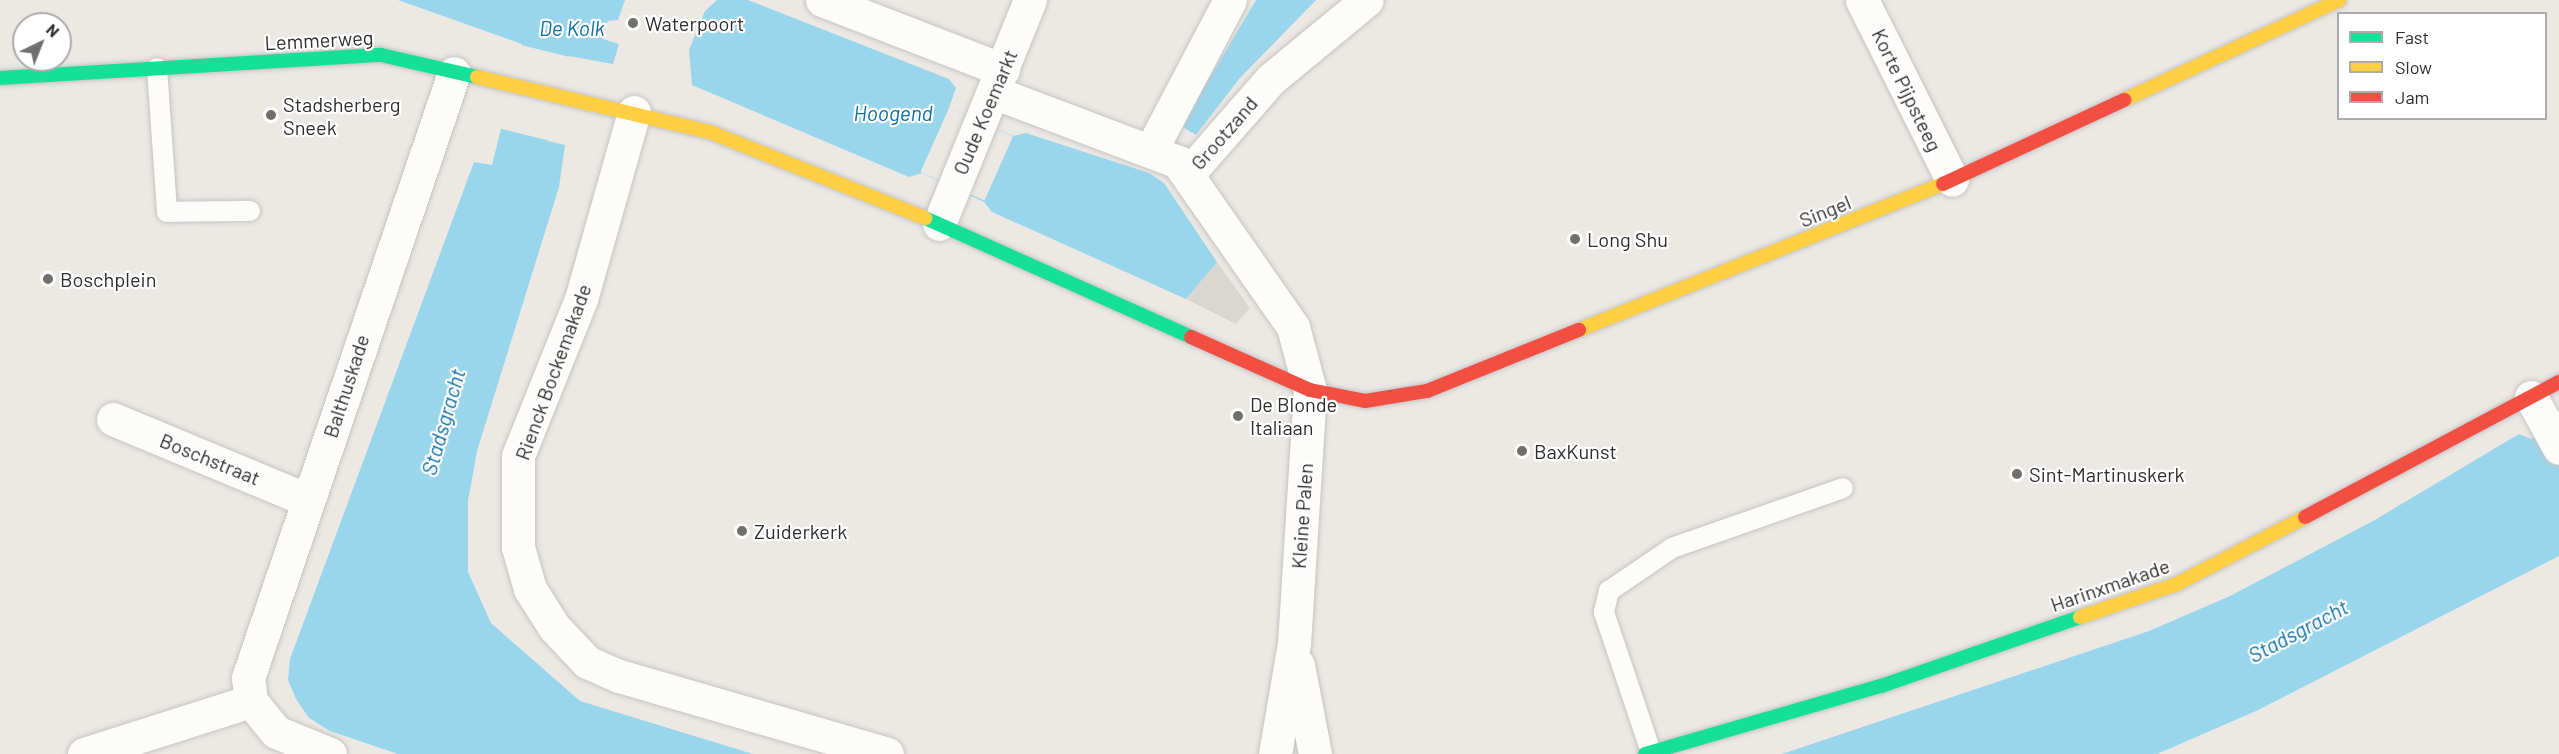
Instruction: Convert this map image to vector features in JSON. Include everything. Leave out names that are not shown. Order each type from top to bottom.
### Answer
[{"type":"main road","name":"Singel","points":[[1310,390],[1365,401],[1426,391],[1952,180],[2339,0]]},
{"type":"main road","name":"Lemmerweg","points":[[0,78],[381,55],[511,87],[634,112]]},
{"type":"main road","points":[[634,112],[710,132],[939,224],[1310,390]]},
{"type":"main road","name":"Harinxmakade","points":[[1648,753],[1881,686],[2177,584],[2548,412]]},
{"type":"street","points":[[822,0],[998,81],[1152,148],[1230,0]]},
{"type":"street","name":"Oude Koemarkt","points":[[939,224],[1030,0]]},
{"type":"street","name":"Grootzand","points":[[1152,148],[1188,174],[1271,79],[1367,0]]},
{"type":"street","name":"Korte Pijpsteeg","points":[[1862,0],[1952,180]]},
{"type":"street","name":"Balthuskade","points":[[251,701],[248,678],[454,73]]},
{"type":"street","name":"Rienck Bockemakade","points":[[634,112],[581,299],[519,456],[514,501],[518,547],[530,589],[554,627],[587,662],[619,676],[887,754]]},
{"type":"street","points":[[1188,174],[1293,327],[1310,390]]},
{"type":"street","name":"Kleine Palen","points":[[1275,754],[1294,643],[1310,390]]},
{"type":"street","name":"Boschstraat","points":[[113,419],[308,500]]},
{"type":"street","name":"Kleine Palen","points":[[1294,643],[1315,754]]},
{"type":"street","points":[[84,754],[251,701],[276,732],[330,754]]},
{"type":"lane","points":[[157,68],[166,212],[250,211]]},
{"type":"lane","points":[[1648,753],[1604,612],[1609,591],[1672,548],[1843,488]]},
{"type":"shaded area","points":[[1217,262],[1250,308],[1236,324],[1186,299]]},
{"type":"water","points":[[398,0],[625,0],[618,20],[608,21],[602,29],[603,39],[619,44],[613,64],[569,56],[548,141],[565,145],[559,187],[477,451],[468,501],[468,572],[491,623],[580,701],[753,754],[398,754],[330,731],[309,718],[296,699],[288,680],[290,659],[474,162],[492,165],[522,44]]},
{"type":"water","name":"Hoogend","points":[[717,0],[748,0],[949,79],[956,88],[949,108],[1013,136],[1026,133],[1149,173],[1164,183],[1217,262],[1186,299],[992,212],[984,202],[922,173],[909,177],[692,85],[689,50],[705,11]]},
{"type":"water","points":[[1256,0],[1316,0],[1240,78],[1196,135],[1181,126]]},
{"type":"water","name":"Stadsgracht","points":[[2559,423],[2559,556],[2256,711],[2157,754],[1782,754],[2149,631],[2230,596],[2373,521],[2519,434],[2531,439]]},
{"type":"pier","points":[[521,45],[570,57],[549,141],[500,128]]},
{"type":"pier","points":[[949,108],[1013,136],[984,200],[921,172]]},
{"type":"traffic: fast","points":[[0,78],[381,55],[477,77]]},
{"type":"traffic: fast","points":[[925,218],[1191,337]]},
{"type":"traffic: fast","points":[[1645,754],[1881,686],[2080,617]]},
{"type":"traffic: slow","points":[[2124,100],[2339,0]]},
{"type":"traffic: slow","points":[[477,77],[710,132],[925,218]]},
{"type":"traffic: slow","points":[[1579,330],[1943,184]]},
{"type":"traffic: slow","points":[[2080,617],[2177,584],[2305,517]]},
{"type":"traffic: jam","points":[[1943,184],[2124,100]]},
{"type":"traffic: jam","points":[[1191,337],[1310,390],[1365,401],[1427,391],[1579,330]]},
{"type":"traffic: jam","points":[[2305,517],[2559,382]]},
{"type":"place","name":"Waterpoort","points":[[633,23]]},
{"type":"place","name":"Stadsherberg Sneek","points":[[271,115]]},
{"type":"place","name":"Long Shu","points":[[1575,239]]},
{"type":"place","name":"Boschplein","points":[[48,279]]},
{"type":"place","name":"De Blonde Italiaan","points":[[1238,416]]},
{"type":"place","name":"BaxKunst","points":[[1522,451]]},
{"type":"place","name":"Sint-Martinuskerk","points":[[2017,474]]},
{"type":"place","name":"Zuiderkerk","points":[[742,531]]},
{"type":"water label","name":"De Kolk","points":[[572,28]]}]
